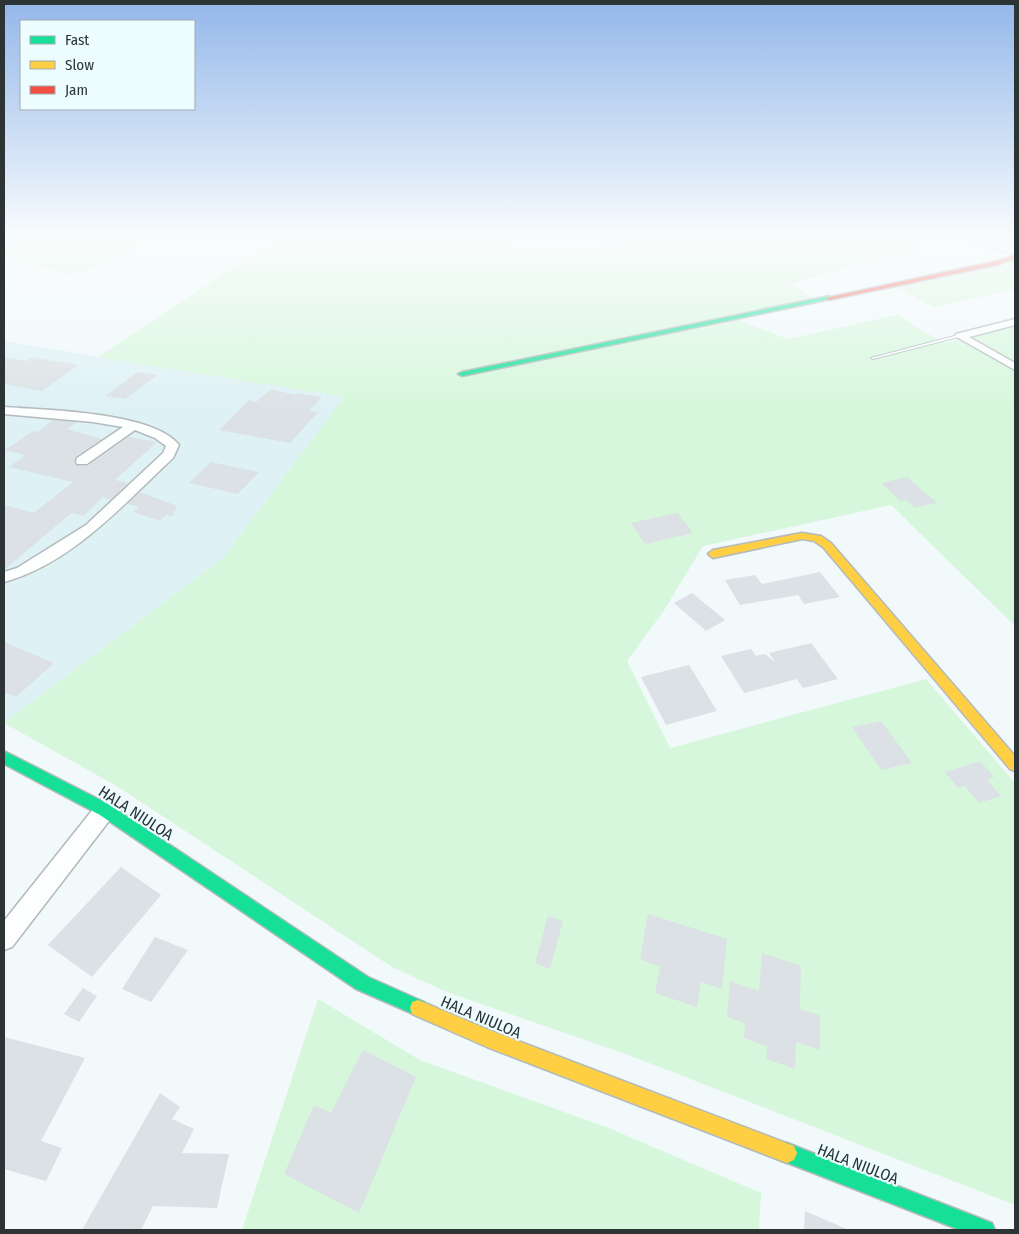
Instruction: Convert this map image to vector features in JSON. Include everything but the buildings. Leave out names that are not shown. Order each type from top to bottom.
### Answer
[{"type":"street","points":[[462,374],[845,295]]},
{"type":"street","points":[[960,336],[1015,322]]},
{"type":"street","points":[[960,336],[1015,367]]},
{"type":"street","points":[[4,577],[22,572],[91,528],[168,455],[173,445],[166,437],[133,426],[62,415],[7,414]]},
{"type":"street","points":[[82,461],[133,426]]},
{"type":"street","points":[[713,554],[802,536],[817,538],[827,545],[1015,765]]},
{"type":"street","name":"HALA NIULOA","points":[[4,757],[105,810],[362,983],[496,1042],[985,1230]]},
{"type":"street","points":[[4,939],[105,810]]},
{"type":"lane","points":[[874,358],[960,336]]},
{"type":"shaded area","points":[[4,341],[345,397],[223,558],[4,723]]},
{"type":"green space","points":[[192,295],[807,295],[814,299],[739,320],[788,339],[897,315],[943,343],[1015,327],[1015,626],[891,505],[703,546],[663,612],[627,661],[670,748],[926,679],[1015,783],[1015,1205],[631,1056],[447,992],[392,967],[120,788],[4,723],[223,558],[344,397],[98,357]]},
{"type":"green space","points":[[910,295],[990,295],[934,307]]},
{"type":"green space","points":[[318,999],[420,1060],[611,1129],[761,1193],[759,1230],[242,1230]]},
{"type":"traffic: fast","points":[[462,374],[829,298]]},
{"type":"traffic: fast","points":[[4,757],[105,810],[362,983],[418,1008]]},
{"type":"traffic: fast","points":[[787,1153],[985,1230]]},
{"type":"traffic: slow","points":[[713,554],[802,536],[817,538],[827,545],[1015,765]]},
{"type":"traffic: slow","points":[[418,1008],[487,1038],[787,1153]]},
{"type":"traffic: jam","points":[[829,298],[845,295]]}]
